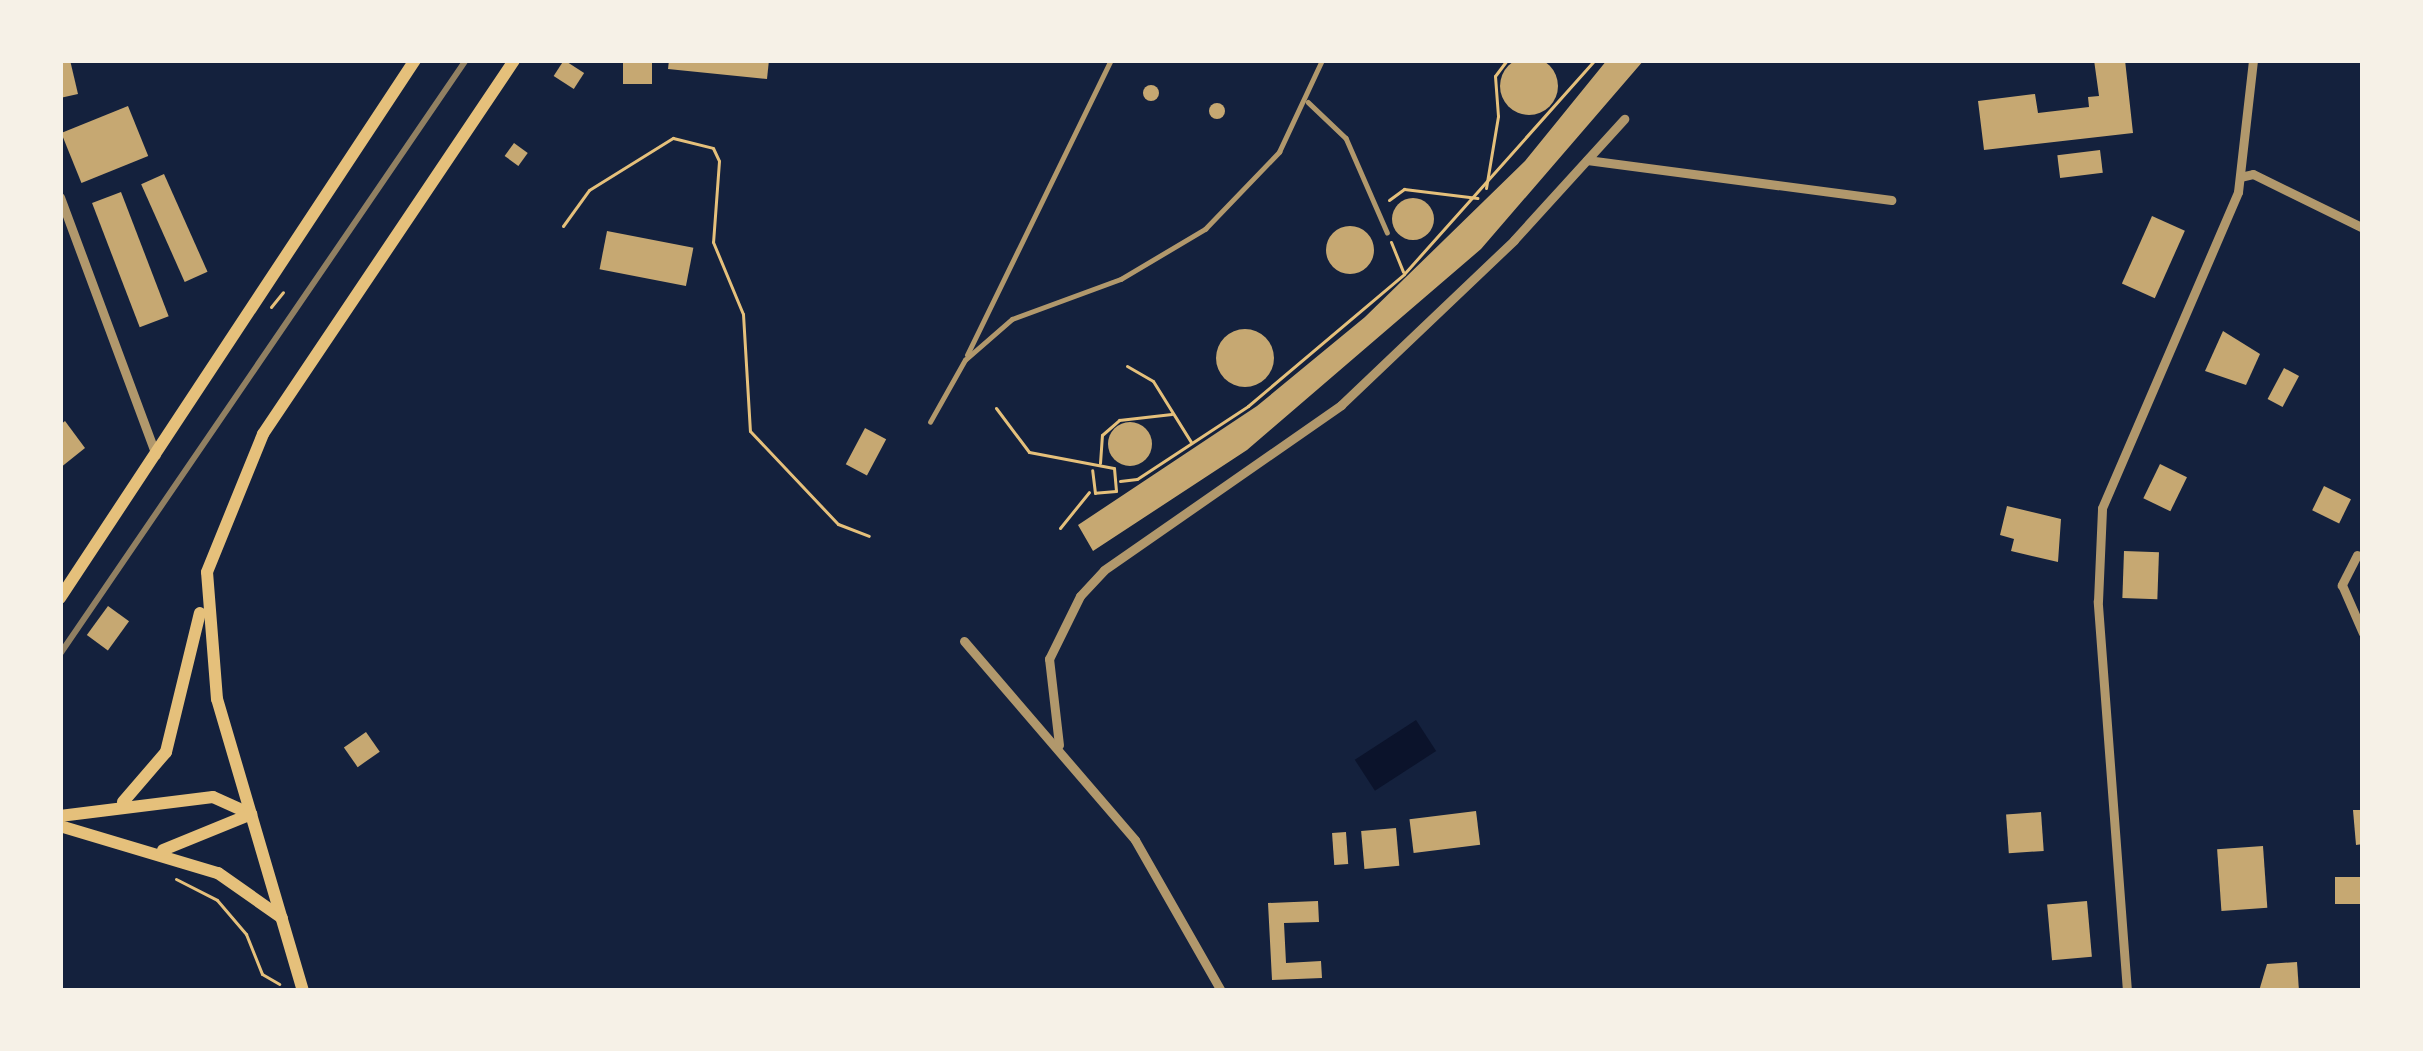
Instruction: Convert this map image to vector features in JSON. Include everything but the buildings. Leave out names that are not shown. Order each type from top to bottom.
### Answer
[{"type":"main road","points":[[60,598],[158,460],[257,309],[299,228],[415,60]]},
{"type":"main road","points":[[123,802],[166,752],[225,514],[263,434],[514,60]]},
{"type":"main road","points":[[203,600],[217,699],[303,991]]},
{"type":"main road","points":[[60,816],[123,802],[213,797],[250,814]]},
{"type":"main road","points":[[162,850],[250,814]]},
{"type":"main road","points":[[60,826],[162,850],[218,873],[282,919]]},
{"type":"street","points":[[2127,991],[2098,601],[2102,508],[2240,177],[2253,60]]},
{"type":"street","points":[[1059,745],[1049,659],[1080,596],[1341,405],[1624,119]]},
{"type":"street","points":[[1586,160],[1891,200]]},
{"type":"street","points":[[2240,177],[2253,174],[2363,228]]},
{"type":"street","points":[[60,197],[158,460]]},
{"type":"street","points":[[2357,555],[2342,585],[2363,633]]},
{"type":"street","points":[[964,641],[1059,745],[1136,840],[1221,991]]},
{"type":"lane","points":[[930,422],[1111,60]]},
{"type":"lane","points":[[965,360],[1012,319],[1121,279],[1205,229],[1279,152],[1308,102],[1322,60]]},
{"type":"lane","points":[[1308,102],[1346,138],[1387,232]]},
{"type":"path","points":[[1485,190],[1498,116],[1495,76],[1507,60]]},
{"type":"path","points":[[1120,481],[1137,479],[1192,444],[1404,274],[1485,190],[1595,60]]},
{"type":"path","points":[[563,226],[589,190],[673,138],[713,148],[719,161],[713,242],[743,314],[750,431],[838,524],[868,536]]},
{"type":"path","points":[[1378,208],[1404,189],[1477,198]]},
{"type":"path","points":[[1387,232],[1404,274]]},
{"type":"path","points":[[1127,366],[1154,381],[1192,444]]},
{"type":"path","points":[[997,409],[1029,452],[1092,470]]},
{"type":"path","points":[[1092,470],[1100,464],[1102,435],[1119,420],[1172,414]]},
{"type":"path","points":[[1100,464],[1114,468],[1120,481]]},
{"type":"path","points":[[1060,528],[1091,490],[1092,470]]},
{"type":"path","points":[[1091,490],[1111,495],[1120,481]]},
{"type":"path","points":[[164,874],[217,900],[246,934],[262,974],[279,984]]},
{"type":"water","points":[[1416,720],[1436,751],[1375,791],[1355,760]]},
{"type":"railway","points":[[60,654],[466,60]]}]
